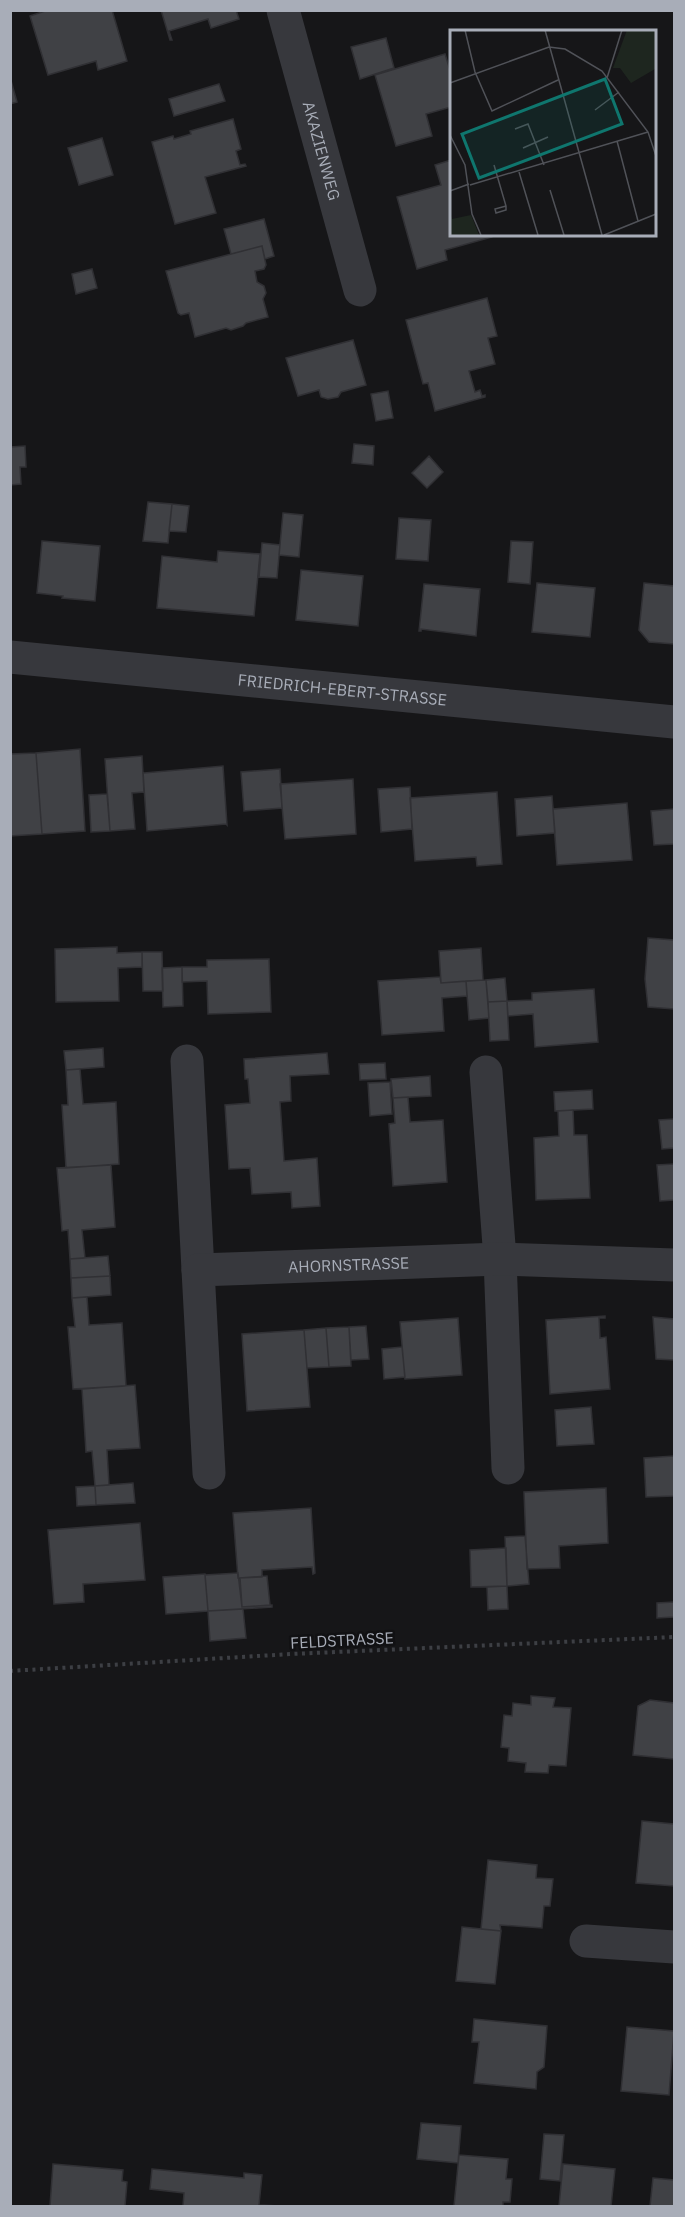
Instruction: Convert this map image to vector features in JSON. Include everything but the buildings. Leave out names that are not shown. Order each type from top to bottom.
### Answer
[{"type":"street","name":"AKAZIENWEG","points":[[283,10],[360,290]]},
{"type":"street","name":"FRIEDRICH-EBERT-STRASSE","points":[[10,657],[675,722]]},
{"type":"street","points":[[187,1061],[209,1473]]},
{"type":"street","points":[[486,1072],[500,1259],[508,1468]]},
{"type":"street","name":"AHORNSTRASSE","points":[[198,1270],[500,1259],[675,1265]]},
{"type":"street","points":[[586,1941],[675,1947]]},
{"type":"path","name":"FELDSTRASSE","points":[[10,1671],[303,1654],[675,1637]]}]
